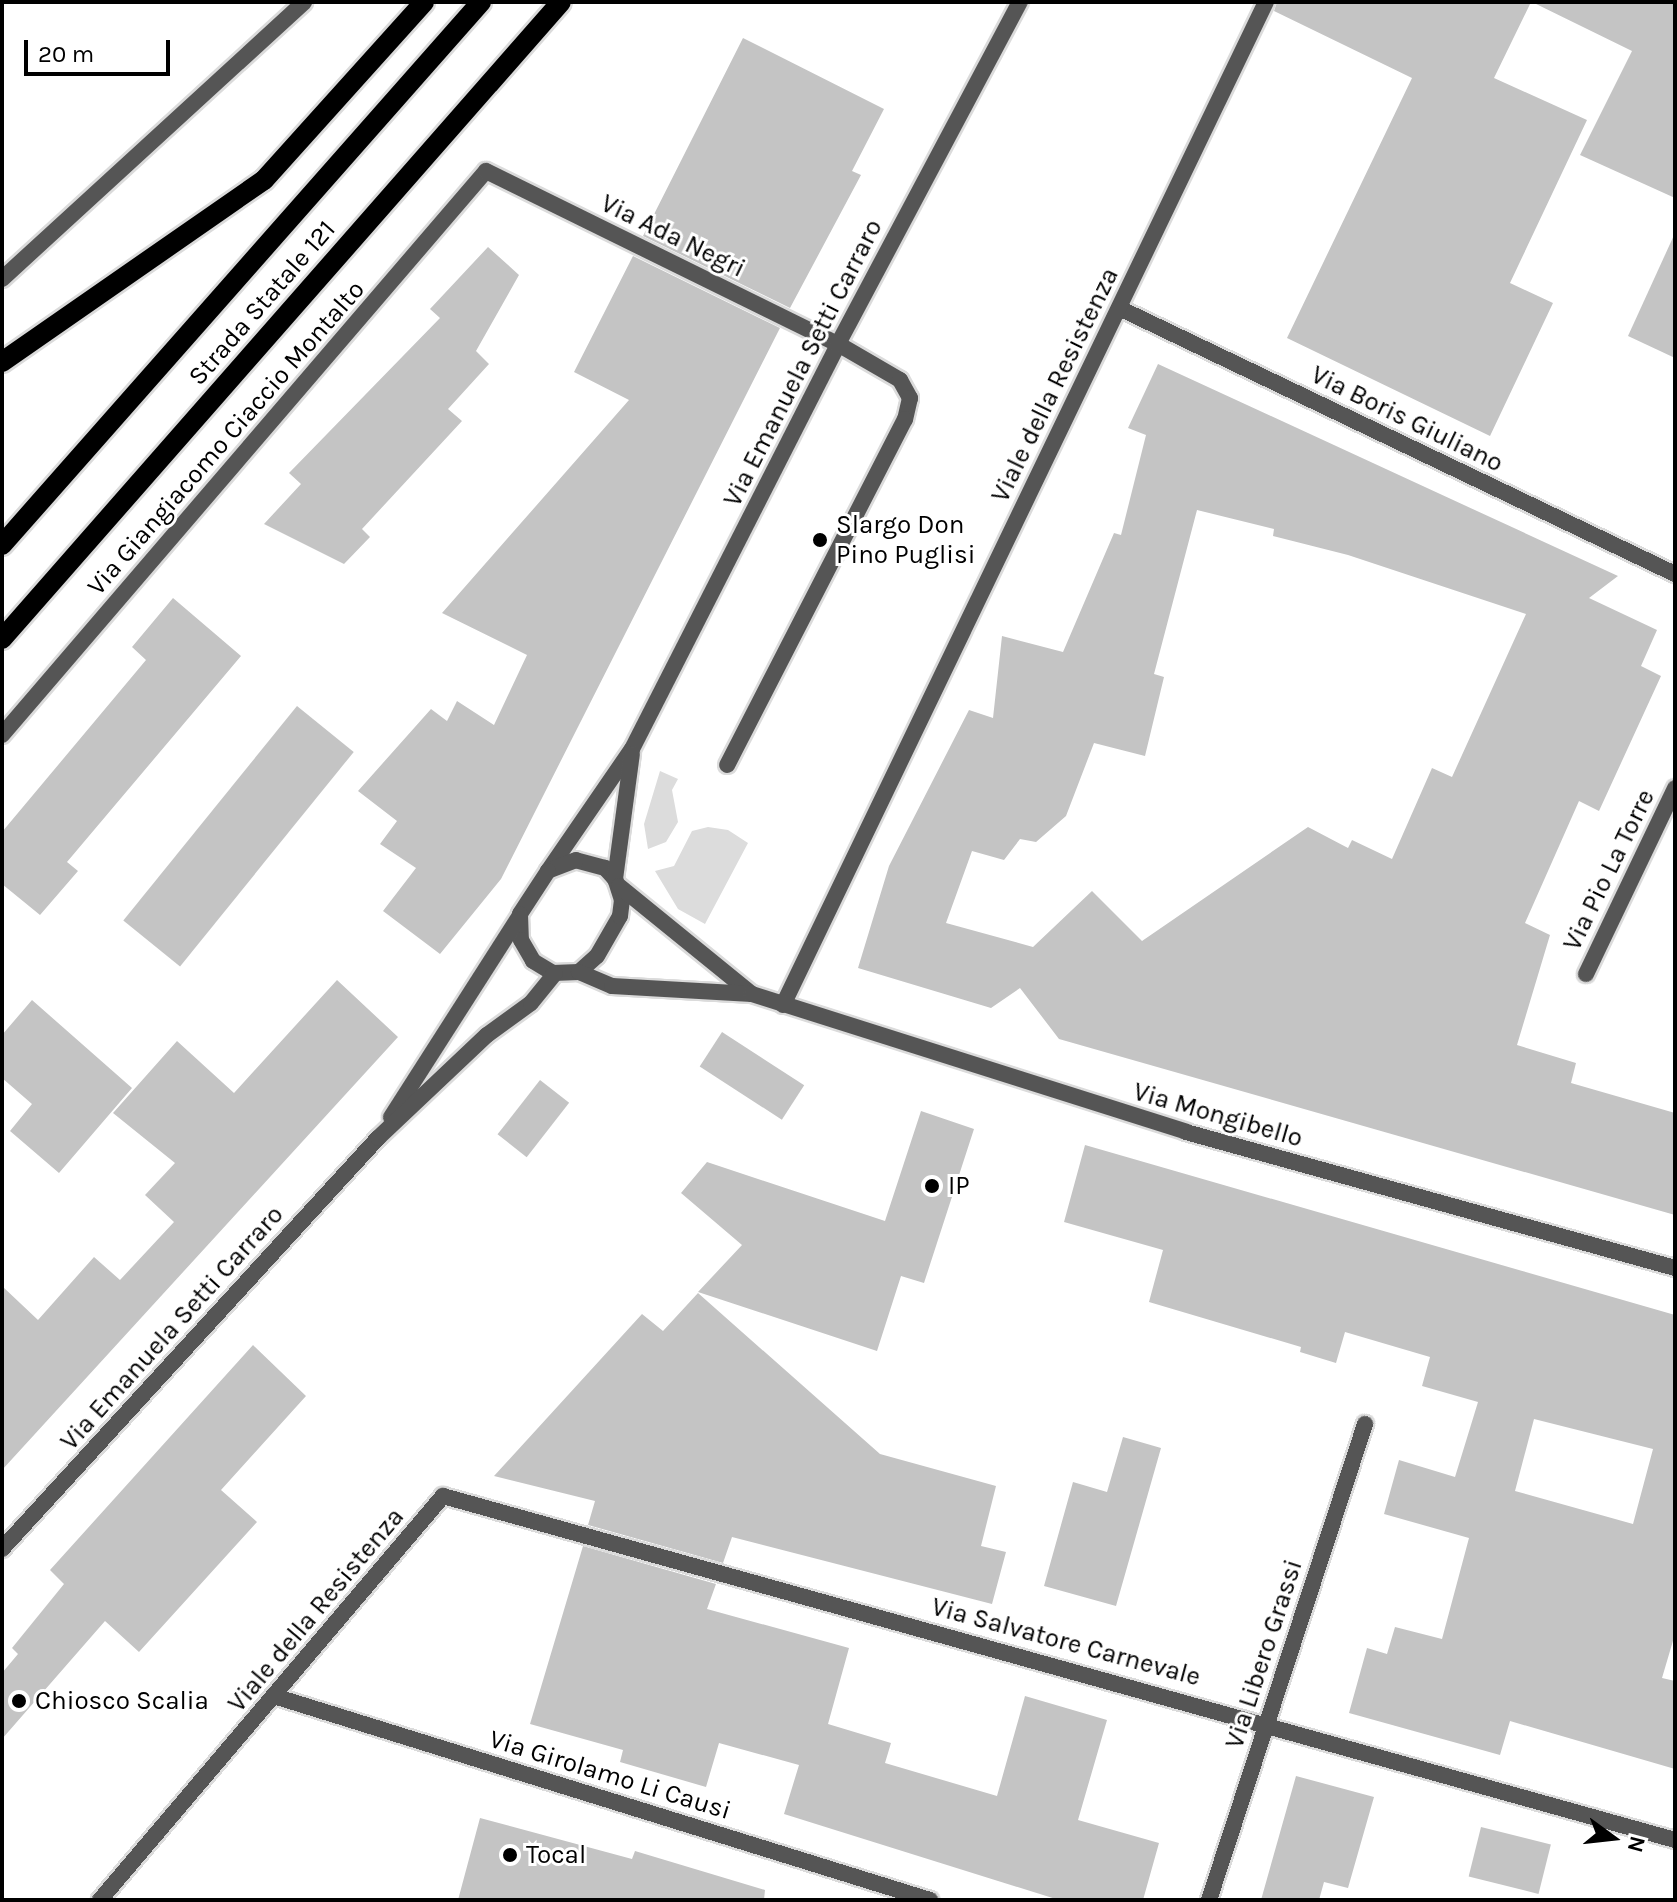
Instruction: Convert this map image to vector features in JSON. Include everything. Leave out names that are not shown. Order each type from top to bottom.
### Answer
[{"type":"main road","points":[[2,362],[264,180],[424,2]]},
{"type":"main road","name":"Strada Statale 121","points":[[2,545],[481,2]]},
{"type":"main road","name":"Strada Statale 121","points":[[2,639],[561,2]]},
{"type":"street","points":[[2,279],[304,2]]},
{"type":"street","name":"Via Emanuela Setti Carraro","points":[[632,749],[838,344],[1020,2]]},
{"type":"street","name":"Viale della Resistenza","points":[[783,1005],[1266,2]]},
{"type":"street","name":"Via Ada Negri","points":[[486,171],[838,344],[900,380],[910,398],[905,419],[727,765]]},
{"type":"street","name":"Via Giangiacomo Ciaccio Montalto","points":[[2,735],[486,171]]},
{"type":"street","name":"Via Boris Giuliano","points":[[1119,308],[1675,574]]},
{"type":"street","points":[[378,1138],[548,871],[632,749]]},
{"type":"street","points":[[579,972],[597,956],[620,916],[617,882],[632,749]]},
{"type":"street","name":"Via Pio La Torre","points":[[1586,974],[1675,788]]},
{"type":"street","points":[[548,871],[576,860],[605,868],[617,882],[752,994]]},
{"type":"street","points":[[520,914],[525,952],[555,973],[579,972],[612,986],[752,994]]},
{"type":"street","points":[[378,1138],[487,1035],[531,1003],[555,973]]},
{"type":"street","name":"Via Mongibello","points":[[752,994],[1186,1132],[1675,1268]]},
{"type":"street","name":"Via Emanuela Setti Carraro","points":[[2,1549],[378,1138]]},
{"type":"street","name":"Via Libero Grassi","points":[[1209,1900],[1365,1424]]},
{"type":"street","name":"Viale della Resistenza","points":[[100,1900],[277,1697],[443,1496]]},
{"type":"street","name":"Via Salvatore Carnevale","points":[[443,1496],[1267,1723],[1675,1840]]},
{"type":"street","name":"Via Girolamo Li Causi","points":[[277,1697],[930,1900]]},
{"type":"shaded area","points":[[660,771],[678,779],[672,790],[678,822],[666,842],[648,849],[644,824]]},
{"type":"shaded area","points":[[708,827],[728,830],[748,843],[705,924],[678,909],[655,871],[674,866],[692,831]]},
{"type":"building","points":[[1277,2],[1531,2],[1494,78],[1587,120],[1510,283],[1553,303],[1490,436],[1287,338],[1412,78],[1274,11]]},
{"type":"building","points":[[1532,2],[1675,2],[1675,198],[1580,155],[1632,51]]},
{"type":"building","points":[[743,38],[884,109],[852,171],[861,175],[790,308],[643,236]]},
{"type":"building","points":[[1675,233],[1675,358],[1628,336]]},
{"type":"building","points":[[488,247],[519,275],[476,351],[489,364],[448,409],[462,421],[362,529],[370,537],[344,564],[264,524],[301,484],[289,473],[440,318],[430,309]]},
{"type":"building","points":[[633,256],[780,328],[501,879],[440,954],[383,911],[416,868],[380,844],[397,821],[358,791],[431,709],[447,721],[457,701],[494,725],[527,655],[442,613],[629,400],[574,372]]},
{"type":"building","points":[[1158,364],[1618,576],[1589,598],[1657,630],[1641,666],[1661,676],[1599,811],[1579,801],[1525,923],[1550,935],[1517,1045],[1576,1063],[1571,1083],[1675,1113],[1675,1215],[1059,1039],[1020,988],[991,1008],[858,968],[889,866],[969,710],[993,718],[1002,636],[1063,652],[1114,533],[1121,535],[1146,435],[1128,428]],"holes":[[[1197,510],[1274,529],[1273,536],[1348,555],[1526,614],[1452,777],[1432,768],[1392,859],[1352,840],[1348,848],[1308,827],[1142,941],[1092,891],[1033,947],[946,923],[972,851],[1004,860],[1020,839],[1036,842],[1066,816],[1094,743],[1145,756],[1164,677],[1154,674]]]},
{"type":"building","points":[[173,598],[241,656],[67,862],[78,871],[40,915],[2,884],[2,832],[146,660],[132,647]]},
{"type":"building","points":[[297,706],[354,752],[180,966],[123,920]]},
{"type":"building","points":[[337,980],[398,1037],[2,1470],[2,1286],[38,1320],[94,1257],[120,1280],[174,1222],[145,1195],[175,1163],[113,1113],[177,1041],[234,1093]]},
{"type":"building","points":[[32,1000],[132,1088],[59,1173],[10,1131],[32,1104],[2,1078],[2,1035]]},
{"type":"building","points":[[722,1032],[804,1085],[782,1120],[700,1066]]},
{"type":"building","points":[[540,1080],[569,1103],[527,1157],[498,1134]]},
{"type":"building","points":[[921,1111],[974,1129],[924,1283],[901,1276],[877,1351],[698,1292],[742,1245],[681,1193],[707,1162],[885,1221]]},
{"type":"building","points":[[1085,1145],[1675,1315],[1675,1634],[1662,1678],[1675,1681],[1675,1769],[1510,1721],[1500,1755],[1349,1713],[1367,1648],[1387,1654],[1395,1627],[1442,1639],[1469,1538],[1384,1514],[1399,1460],[1455,1477],[1478,1402],[1422,1386],[1430,1357],[1345,1332],[1336,1363],[1300,1352],[1301,1347],[1149,1302],[1163,1250],[1064,1222]],"holes":[[[1534,1419],[1653,1449],[1633,1524],[1515,1491]]]},
{"type":"building","points":[[698,1293],[880,1454],[996,1486],[981,1546],[1006,1552],[992,1604],[732,1537],[723,1563],[588,1525],[595,1501],[494,1476],[642,1314],[663,1331]]},
{"type":"building","points":[[253,1345],[306,1396],[221,1490],[257,1522],[139,1652],[105,1621],[2,1739],[2,1673],[18,1654],[12,1648],[64,1584],[50,1570]]},
{"type":"building","points":[[1123,1437],[1161,1448],[1116,1606],[1044,1586],[1073,1482],[1107,1492]]},
{"type":"building","points":[[583,1546],[716,1584],[707,1609],[849,1648],[828,1724],[891,1743],[885,1763],[997,1796],[1025,1696],[1107,1720],[1078,1820],[1159,1843],[1143,1900],[1059,1900],[784,1814],[799,1765],[719,1743],[706,1787],[620,1762],[623,1750],[530,1724]]},
{"type":"building","points":[[1296,1776],[1374,1797],[1348,1888],[1324,1882],[1319,1900],[1261,1900]]},
{"type":"building","points":[[480,1818],[632,1859],[635,1851],[765,1890],[764,1900],[458,1900]]},
{"type":"building","points":[[1481,1827],[1551,1844],[1539,1894],[1469,1876]]},
{"type":"place","name":"Slargo Don Pino Puglisi","points":[[820,540]]},
{"type":"place","name":"IP","points":[[932,1186]]},
{"type":"place","name":"Chiosco Scalia","points":[[19,1701]]},
{"type":"place","name":"Tocal","points":[[510,1855]]}]
